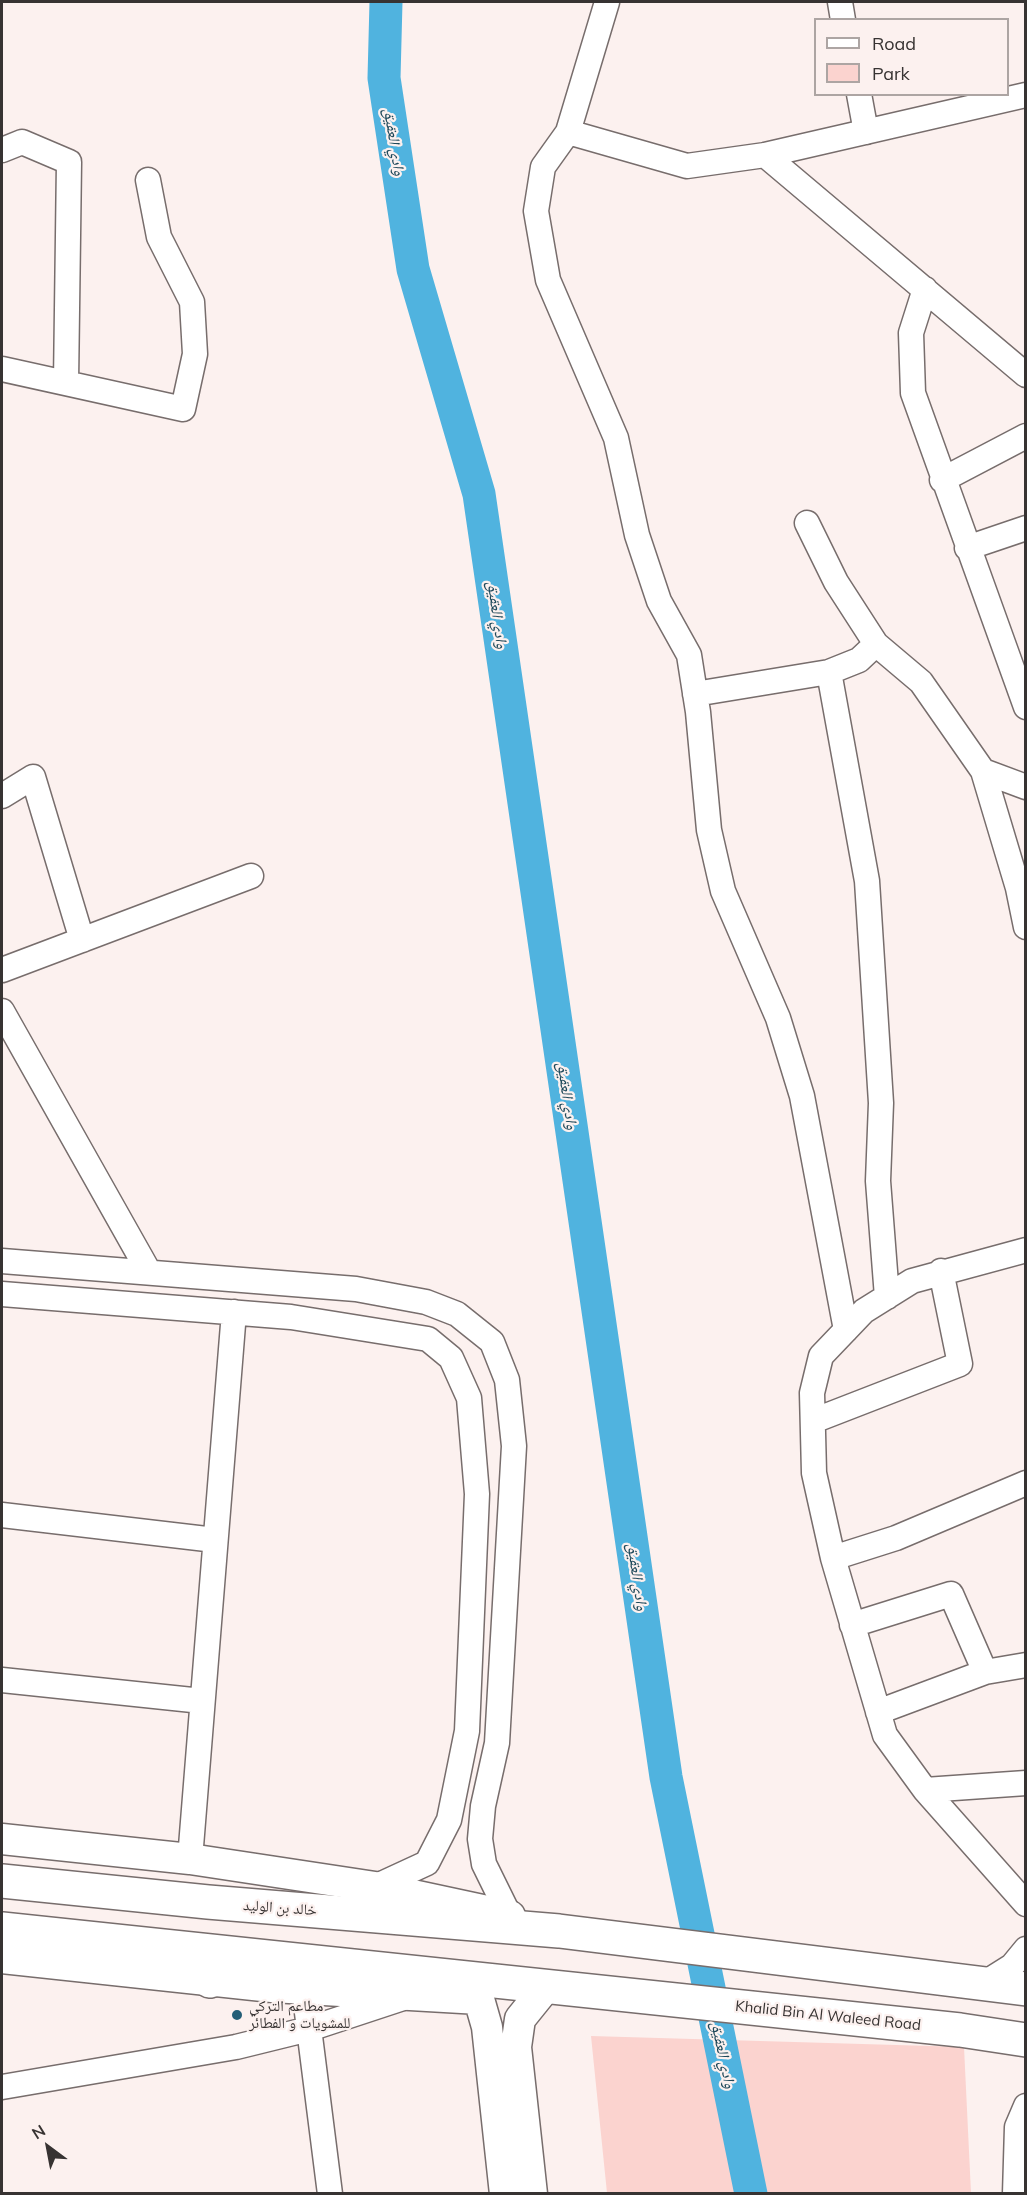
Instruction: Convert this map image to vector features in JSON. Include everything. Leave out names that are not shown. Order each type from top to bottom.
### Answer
[{"type":"highway","name":"خالد بن الوليد","points":[[2,1881],[532,1926]]},
{"type":"highway","points":[[532,1926],[1026,1989]]},
{"type":"highway","points":[[2,1929],[149,1945],[470,1988],[551,1988]]},
{"type":"highway","points":[[149,1945],[210,1980]]},
{"type":"highway","name":"Khalid Bin Al Waleed Road","points":[[551,1988],[960,2030],[1026,2040]]},
{"type":"main road","points":[[2,1839],[190,1859],[375,1887],[532,1926]]},
{"type":"main road","points":[[2,1958],[304,1989],[414,1994],[470,1988],[490,2054],[504,2193]]},
{"type":"main road","points":[[532,2193],[516,2047],[520,2019],[551,1988]]},
{"type":"street","points":[[607,2],[568,132],[543,167],[536,211],[548,280],[616,438],[636,536],[659,601],[689,655],[709,830],[723,891],[778,1018],[802,1096],[846,1330]]},
{"type":"street","points":[[840,2],[843,18]]},
{"type":"street","points":[[568,132],[687,166],[765,155],[1026,95]]},
{"type":"street","points":[[859,96],[866,132]]},
{"type":"street","points":[[2,150],[22,142],[69,162],[66,383]]},
{"type":"street","points":[[765,155],[1026,375]]},
{"type":"street","points":[[2,369],[183,409],[195,354],[192,302],[159,237],[148,180]]},
{"type":"street","points":[[925,289],[911,333],[913,393],[942,480],[1026,707]]},
{"type":"street","points":[[942,480],[1026,436]]},
{"type":"street","points":[[807,522],[836,582],[861,623],[876,644],[921,682],[983,771],[1018,888],[1026,927]]},
{"type":"street","points":[[968,548],[1026,528]]},
{"type":"street","points":[[695,694],[829,672],[859,660],[876,644]]},
{"type":"street","points":[[829,672],[867,881],[881,1103],[878,1181],[887,1297]]},
{"type":"street","points":[[983,771],[1026,787]]},
{"type":"street","points":[[2,796],[33,777],[82,940]]},
{"type":"street","points":[[2,970],[251,876]]},
{"type":"street","points":[[2,1011],[149,1272]]},
{"type":"street","points":[[1025,1905],[925,1790],[885,1735],[833,1558],[814,1473],[812,1394],[821,1356],[864,1311],[912,1281],[1026,1250]]},
{"type":"street","points":[[2,1261],[356,1289],[426,1302],[457,1314],[492,1342],[507,1380],[514,1446],[498,1736],[483,1806],[480,1839],[483,1864],[532,1926]]},
{"type":"street","points":[[813,1421],[960,1364],[941,1272]]},
{"type":"street","points":[[2,1294],[291,1317],[428,1339],[451,1358],[469,1398],[477,1494],[467,1731],[449,1820],[427,1863],[375,1887]]},
{"type":"street","points":[[190,1859],[234,1312]]},
{"type":"street","points":[[833,1558],[896,1538],[1026,1483]]},
{"type":"street","points":[[2,1515],[215,1540]]},
{"type":"street","points":[[852,1625],[951,1594],[985,1672]]},
{"type":"street","points":[[879,1712],[985,1672],[1026,1665]]},
{"type":"street","points":[[2,1680],[202,1701]]},
{"type":"street","points":[[467,1731],[498,1736]]},
{"type":"street","points":[[925,1790],[1026,1783]]},
{"type":"street","points":[[973,1982],[1012,1966],[1026,1949]]},
{"type":"street","points":[[304,1989],[330,2193]]},
{"type":"street","points":[[2,2086],[236,2047],[309,2029],[414,1994]]},
{"type":"street","points":[[1015,2193],[1017,2137],[1020,2116],[1026,2106]]},
{"type":"green space","points":[[591,2036],[964,2047],[971,2193],[607,2193]]},
{"type":"waterway","name":"وادي العقيق","points":[[386,2],[384,78],[413,269],[479,494],[666,1777],[751,2194]]},
{"type":"place","name":"مطاعم التركي للمشويات و الفطائر","points":[[237,2015]]}]
